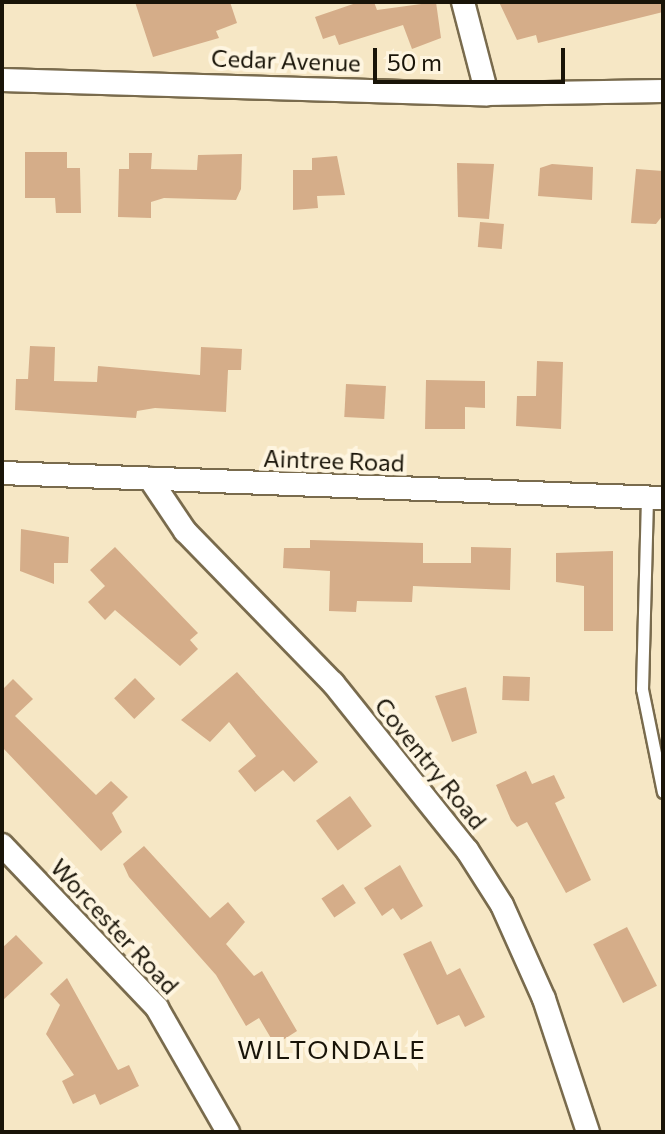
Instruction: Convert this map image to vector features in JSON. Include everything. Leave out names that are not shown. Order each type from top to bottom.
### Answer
[{"type":"street","points":[[463,2],[487,94]]},
{"type":"street","name":"Cedar Avenue","points":[[2,80],[487,94],[663,91]]},
{"type":"street","name":"Aintree Road","points":[[2,473],[655,498]]},
{"type":"street","name":"Coventry Road","points":[[150,479],[185,531],[333,683],[467,850],[502,905],[538,985],[588,1132]]},
{"type":"street","name":"Worcester Road","points":[[2,845],[157,1008],[228,1132]]},
{"type":"lane","points":[[655,498],[642,689],[663,792]]},
{"type":"building","points":[[135,2],[230,2],[237,23],[216,31],[219,38],[153,57]]},
{"type":"building","points":[[359,2],[374,2],[377,10],[436,2],[441,38],[412,49],[403,25],[339,45],[335,35],[323,39],[315,17]]},
{"type":"building","points":[[499,2],[663,2],[663,12],[538,43],[536,35],[517,40]]},
{"type":"building","points":[[25,152],[67,152],[67,168],[80,168],[81,213],[56,213],[55,198],[25,198]]},
{"type":"building","points":[[129,153],[152,153],[151,169],[197,170],[198,155],[242,154],[241,189],[236,200],[164,198],[151,202],[151,218],[118,217],[119,169],[129,169]]},
{"type":"building","points":[[337,156],[345,195],[317,196],[318,208],[293,210],[293,170],[312,170],[312,158]]},
{"type":"building","points":[[457,163],[494,164],[489,219],[458,217]]},
{"type":"building","points":[[552,164],[593,167],[592,200],[538,196],[540,168]]},
{"type":"building","points":[[636,169],[663,171],[663,215],[656,224],[631,223]]},
{"type":"building","points":[[480,222],[504,224],[502,249],[478,247]]},
{"type":"building","points":[[30,346],[55,347],[54,381],[97,382],[98,366],[200,375],[201,347],[242,349],[241,370],[228,370],[226,412],[155,408],[137,411],[136,418],[15,410],[16,379],[28,379]]},
{"type":"building","points":[[537,361],[563,362],[561,429],[516,426],[517,396],[536,396]]},
{"type":"building","points":[[426,380],[485,381],[485,408],[465,407],[465,429],[425,429]]},
{"type":"building","points":[[346,384],[386,386],[384,419],[344,417]]},
{"type":"building","points":[[21,529],[69,537],[68,563],[54,563],[54,584],[20,571]]},
{"type":"building","points":[[310,540],[423,543],[423,563],[471,563],[471,547],[511,548],[510,590],[413,586],[412,602],[357,601],[356,612],[329,611],[330,571],[283,568],[284,548],[310,548]]},
{"type":"building","points":[[115,547],[198,633],[190,640],[198,649],[180,666],[115,610],[105,620],[88,602],[105,586],[90,570]]},
{"type":"building","points":[[613,551],[613,631],[584,631],[584,586],[556,582],[556,553]]},
{"type":"building","points":[[237,672],[318,762],[294,782],[283,770],[255,792],[238,771],[256,756],[229,722],[210,742],[181,720]]},
{"type":"building","points":[[503,676],[530,677],[529,701],[502,700]]},
{"type":"building","points":[[135,678],[155,699],[134,719],[114,698]]},
{"type":"building","points":[[13,679],[33,699],[15,716],[96,795],[111,781],[128,797],[112,813],[122,832],[101,851],[2,747],[2,690]]},
{"type":"building","points":[[466,687],[477,733],[452,742],[435,696]]},
{"type":"building","points":[[526,771],[532,784],[554,775],[565,798],[555,803],[591,880],[566,893],[527,822],[517,827],[511,820],[496,785]]},
{"type":"building","points":[[350,796],[372,826],[338,851],[316,821]]},
{"type":"building","points":[[144,846],[210,918],[228,902],[245,922],[226,944],[254,976],[262,971],[297,1031],[275,1045],[259,1018],[246,1026],[216,975],[129,877],[123,864]]},
{"type":"building","points":[[400,865],[423,906],[401,920],[393,908],[382,916],[364,888]]},
{"type":"building","points":[[343,884],[356,903],[334,918],[321,899]]},
{"type":"building","points":[[627,927],[657,986],[623,1003],[593,944]]},
{"type":"building","points":[[16,935],[43,963],[2,1001],[2,948]]},
{"type":"building","points":[[431,941],[447,975],[460,968],[485,1017],[465,1027],[459,1015],[437,1025],[403,954]]},
{"type":"building","points":[[67,978],[118,1070],[129,1065],[139,1086],[100,1105],[95,1094],[73,1104],[62,1081],[74,1075],[46,1034],[60,1005],[50,994]]},
{"type":"district","name":"WILTONDALE","points":[[332,1049]]}]
